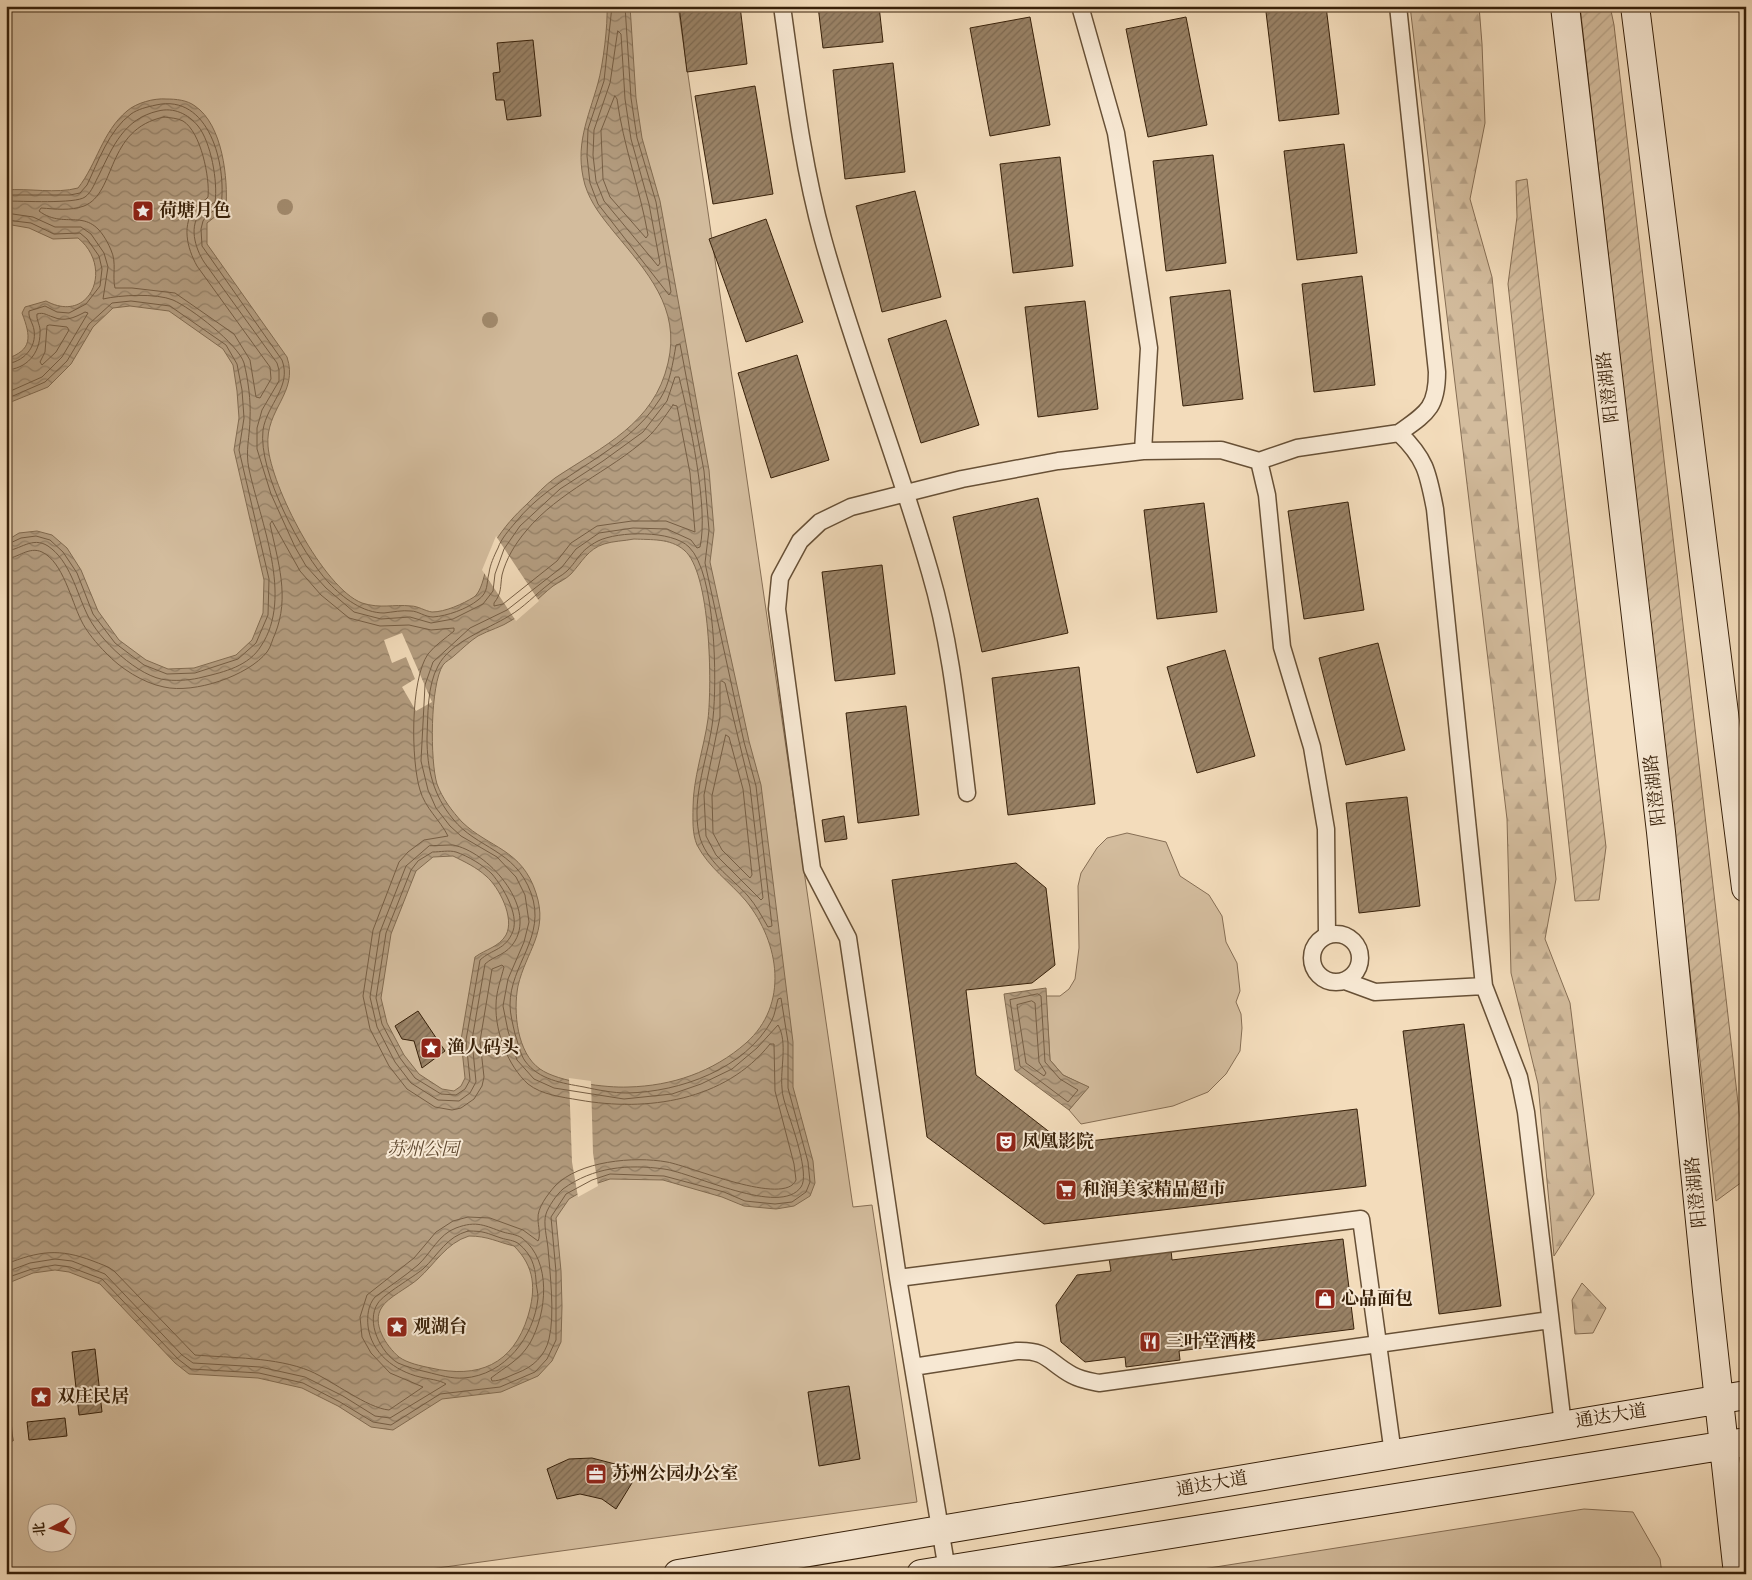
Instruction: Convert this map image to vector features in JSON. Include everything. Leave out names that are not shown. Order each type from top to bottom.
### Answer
[{"type":"main road","name":"阳澄湖路","points":[[1565,6],[1661,832],[1718,1400],[1735,1444],[1738,1574]]},
{"type":"main road","points":[[1635,6],[1746,888]]},
{"type":"main road","name":"通达大道","points":[[678,1574],[1746,1395]]},
{"type":"main road","points":[[934,1572],[1735,1444]]},
{"type":"lane","points":[[782,6],[798,126],[822,236],[853,341],[905,493],[935,592],[951,673],[967,793]]},
{"type":"lane","points":[[1080,6],[1116,133],[1149,348],[1143,451]]},
{"type":"lane","points":[[934,1572],[941,1531],[898,1278],[848,938],[812,869],[777,609],[780,578],[800,541],[820,522],[851,507],[905,493],[962,479],[1058,461],[1143,451],[1221,450],[1259,461],[1297,448],[1399,433],[1426,413],[1437,394],[1437,372],[1398,6]]},
{"type":"lane","points":[[1399,433],[1416,450],[1428,474],[1435,509],[1484,986],[1519,1077],[1526,1112],[1563,1425]]},
{"type":"lane","points":[[1259,461],[1267,495],[1282,647],[1312,747],[1326,830],[1327,935]]},
{"type":"lane","points":[[1345,981],[1352,977],[1360,962],[1357,946],[1344,935],[1327,935],[1320,939],[1312,952],[1312,967],[1317,974],[1330,982],[1345,981],[1375,992],[1484,986]]},
{"type":"lane","points":[[898,1278],[1361,1220],[1392,1454]]},
{"type":"lane","points":[[913,1367],[1017,1351],[1032,1351],[1045,1355],[1072,1376],[1099,1382],[1550,1320]]},
{"type":"green space","name":"苏州公园","points":[[6,6],[678,6],[853,1207],[872,1205],[917,1502],[394,1574],[6,1574]]},
{"type":"green space","points":[[1410,6],[1479,6],[1485,123],[1470,199],[1492,277],[1556,879],[1545,939],[1570,1003],[1594,1194],[1554,1256],[1538,1084],[1511,973],[1507,819]]},
{"type":"green space","points":[[1580,6],[1610,6],[1614,25],[1746,1172],[1746,1179],[1716,1201]]},
{"type":"green space","points":[[1527,179],[1606,847],[1599,900],[1575,901],[1508,284],[1517,217],[1516,181]]},
{"type":"green space","points":[[1127,833],[1166,842],[1180,876],[1209,895],[1222,916],[1226,942],[1237,963],[1240,991],[1236,1002],[1241,1014],[1242,1028],[1240,1051],[1226,1074],[1208,1092],[1173,1106],[1081,1124],[1069,1110],[1088,1087],[1063,1075],[1050,1060],[1046,996],[1060,996],[1069,989],[1075,979],[1079,948],[1078,886],[1081,873],[1097,848],[1107,838]]},
{"type":"green space","points":[[1582,1283],[1606,1308],[1593,1333],[1575,1334],[1572,1300]]},
{"type":"green space","points":[[1584,1509],[1633,1512],[1660,1559],[1662,1574],[1171,1574]]},
{"type":"water","points":[[607,6],[630,6],[636,98],[642,138],[660,201],[709,470],[714,530],[710,562],[749,741],[761,785],[793,1042],[793,1087],[813,1161],[815,1183],[810,1196],[794,1206],[776,1209],[744,1206],[722,1197],[663,1180],[610,1179],[595,1184],[569,1199],[556,1218],[561,1271],[561,1342],[552,1361],[538,1376],[501,1392],[442,1399],[393,1430],[371,1427],[338,1406],[302,1388],[258,1378],[189,1374],[175,1363],[100,1284],[69,1272],[55,1270],[33,1273],[6,1284],[6,541],[19,533],[37,531],[52,535],[67,548],[81,570],[98,611],[119,640],[146,660],[168,669],[194,668],[236,655],[252,640],[263,613],[264,580],[234,450],[239,418],[233,365],[223,349],[169,311],[130,306],[113,308],[93,327],[71,364],[48,387],[6,404],[6,359],[21,351],[27,342],[27,329],[22,313],[25,307],[46,301],[62,306],[75,305],[85,299],[92,289],[96,277],[95,263],[89,250],[78,238],[53,239],[29,228],[6,224],[6,190],[61,191],[78,188],[85,179],[111,129],[118,119],[131,108],[140,103],[161,99],[181,100],[195,106],[212,126],[218,139],[226,182],[226,208],[207,223],[207,244],[287,357],[290,370],[289,381],[271,422],[268,433],[268,446],[271,464],[278,485],[289,509],[316,557],[331,578],[347,594],[369,605],[414,606],[432,612],[448,609],[470,600],[478,593],[492,548],[506,526],[518,512],[551,481],[608,444],[639,418],[661,384],[668,363],[671,343],[670,325],[658,292],[638,262],[597,210],[587,192],[582,171],[582,145],[600,75],[605,45]],"holes":[[[634,539],[660,540],[679,546],[693,562],[700,581],[708,630],[710,681],[708,719],[693,797],[694,836],[707,861],[740,894],[758,918],[772,954],[775,974],[774,992],[769,1011],[760,1028],[733,1053],[720,1062],[691,1076],[660,1084],[619,1087],[570,1081],[548,1074],[532,1062],[526,1053],[518,1031],[516,1008],[518,986],[535,941],[540,919],[536,893],[530,878],[514,858],[472,831],[462,822],[444,799],[437,784],[435,773],[432,723],[439,675],[446,662],[478,636],[508,622],[523,612],[553,586],[569,576],[586,556],[598,546]],[[453,856],[482,873],[496,887],[504,903],[508,920],[508,928],[503,939],[475,957],[461,1040],[465,1078],[461,1086],[454,1091],[442,1089],[419,1074],[404,1055],[387,1023],[381,998],[391,934],[416,871],[433,857]],[[469,1236],[487,1238],[514,1246],[521,1254],[530,1270],[533,1288],[531,1306],[521,1333],[503,1357],[492,1365],[478,1369],[448,1371],[406,1361],[399,1357],[385,1341],[379,1327],[379,1313],[388,1300],[418,1279],[447,1249]]]},
{"type":"water","points":[[1046,988],[1050,1060],[1063,1075],[1089,1087],[1069,1110],[1015,1070],[1004,994]]},
{"type":"pier","points":[[496,536],[539,601],[516,621],[482,570]]},
{"type":"pier","points":[[402,633],[432,702],[416,711],[402,687],[415,679],[406,657],[392,663],[384,640]]},
{"type":"pier","points":[[569,1078],[591,1081],[593,1153],[598,1186],[578,1197],[572,1162]]},
{"type":"building","points":[[679,6],[740,6],[747,64],[687,72]]},
{"type":"building","points":[[818,6],[879,6],[883,42],[823,48]]},
{"type":"building","points":[[1326,6],[1339,114],[1279,121],[1266,12]]},
{"type":"building","points":[[1030,17],[1050,125],[990,136],[970,28]]},
{"type":"building","points":[[1186,17],[1207,125],[1148,137],[1126,29]]},
{"type":"building","points":[[533,40],[541,116],[507,120],[504,100],[496,100],[493,73],[500,72],[497,43]]},
{"type":"building","points":[[893,63],[905,172],[845,179],[833,70]]},
{"type":"building","points":[[755,86],[773,194],[713,204],[695,96]]},
{"type":"building","points":[[1344,144],[1357,253],[1297,260],[1284,151]]},
{"type":"building","points":[[1213,155],[1226,263],[1166,271],[1153,161]]},
{"type":"building","points":[[1060,157],[1073,266],[1013,273],[1000,164]]},
{"type":"building","points":[[915,191],[941,297],[882,312],[856,206]]},
{"type":"building","points":[[766,219],[803,322],[746,342],[709,239]]},
{"type":"building","points":[[1362,276],[1375,385],[1314,392],[1302,284]]},
{"type":"building","points":[[1230,290],[1243,399],[1183,406],[1170,297]]},
{"type":"building","points":[[1085,301],[1098,409],[1038,417],[1025,307]]},
{"type":"building","points":[[946,320],[979,425],[921,443],[888,339]]},
{"type":"building","points":[[797,355],[829,460],[771,478],[738,373]]},
{"type":"building","points":[[1038,498],[1068,633],[982,652],[953,517]]},
{"type":"building","points":[[1348,502],[1364,610],[1304,619],[1288,511]]},
{"type":"building","points":[[1204,503],[1217,612],[1157,619],[1144,510]]},
{"type":"building","points":[[882,565],[895,674],[835,681],[822,572]]},
{"type":"building","points":[[1378,643],[1405,750],[1346,765],[1319,658]]},
{"type":"building","points":[[1225,650],[1255,756],[1197,773],[1167,667]]},
{"type":"building","points":[[1079,667],[1095,804],[1008,815],[992,678]]},
{"type":"building","points":[[906,706],[919,815],[858,823],[846,713]]},
{"type":"building","points":[[1407,797],[1420,906],[1359,913],[1346,803]]},
{"type":"building","points":[[844,816],[847,839],[825,842],[822,820]]},
{"type":"building","points":[[1016,863],[1046,888],[1055,965],[1032,983],[966,990],[976,1075],[1065,1144],[1357,1109],[1366,1186],[1044,1224],[927,1137],[892,880]]},
{"type":"building","points":[[418,1011],[445,1051],[422,1068],[414,1041],[402,1039],[395,1026]]},
{"type":"building","points":[[1464,1024],[1501,1306],[1439,1314],[1403,1031]]},
{"type":"building","points":[[1343,1239],[1354,1329],[1179,1351],[1180,1360],[1126,1367],[1125,1357],[1085,1362],[1061,1342],[1056,1305],[1077,1275],[1111,1271],[1109,1258],[1171,1250],[1172,1260]]},
{"type":"building","points":[[95,1349],[102,1412],[79,1415],[72,1352]]},
{"type":"building","points":[[6,1378],[11,1421],[6,1422]]},
{"type":"building","points":[[849,1386],[860,1459],[819,1466],[808,1392]]},
{"type":"building","points":[[65,1418],[67,1436],[29,1440],[27,1422]]},
{"type":"building","points":[[11,1421],[13,1441],[6,1442],[6,1422]]},
{"type":"building","points":[[592,1458],[615,1464],[635,1478],[616,1509],[602,1499],[580,1494],[557,1499],[547,1469],[569,1459]]},
{"type":"place","name":"荷塘月色","points":[[143,211]]},
{"type":"place","name":"渔人码头","points":[[431,1048]]},
{"type":"place","name":"凤凰影院","points":[[1006,1142]]},
{"type":"place","name":"和润美家精品超市","points":[[1066,1190]]},
{"type":"place","name":"心品面包","points":[[1325,1299]]},
{"type":"place","name":"观湖台","points":[[397,1327]]},
{"type":"place","name":"三叶堂酒楼","points":[[1150,1342]]},
{"type":"place","name":"双庄民居","points":[[41,1397]]},
{"type":"place","name":"苏州公园办公室","points":[[596,1474]]}]
